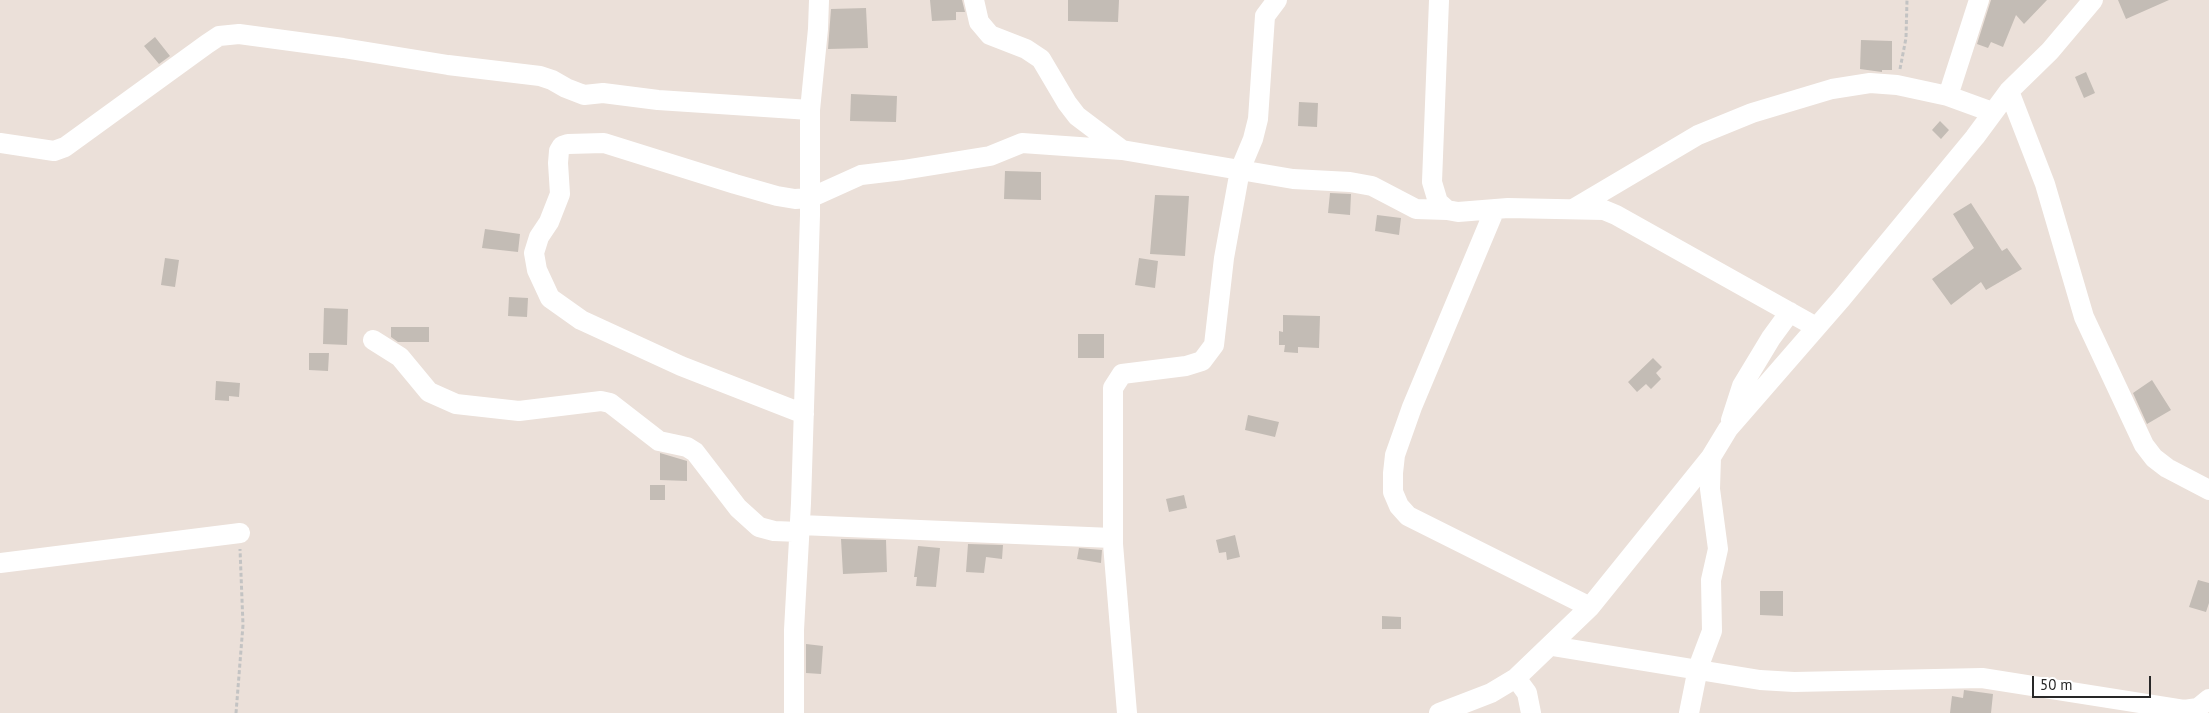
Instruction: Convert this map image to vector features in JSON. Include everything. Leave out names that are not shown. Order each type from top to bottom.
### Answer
[{"type":"street","points":[[794,713],[794,630],[800,528],[810,198],[810,110],[819,0]]},
{"type":"street","points":[[974,0],[979,22],[990,35],[1026,49],[1042,59],[1067,103],[1077,116],[1122,150]]},
{"type":"street","points":[[1127,713],[1112,538],[1114,388],[1122,374],[1186,366],[1202,361],[1214,345],[1224,258],[1240,170],[1253,138],[1258,119],[1265,16],[1277,0]]},
{"type":"street","points":[[1439,0],[1432,182],[1438,202],[1447,210]]},
{"type":"street","points":[[1948,96],[1979,0]]},
{"type":"street","points":[[1438,713],[1491,694],[1516,678],[1590,608],[1711,457],[1728,429],[1975,137],[2009,91],[2050,51],[2094,0]]},
{"type":"street","points":[[0,144],[54,151],[65,147],[206,44],[219,36],[239,34],[448,65],[540,76],[584,95],[603,93],[668,100],[810,110]]},
{"type":"street","points":[[1573,209],[1698,135],[1752,112],[1832,89],[1870,83],[1897,85],[1948,96],[1992,112]]},
{"type":"street","points":[[2009,91],[2044,184],[2084,317],[2144,445],[2154,458],[2167,468],[2209,490]]},
{"type":"street","points":[[804,414],[681,366],[581,320],[550,298],[537,270],[534,253],[539,237],[556,209],[560,194],[559,151],[562,146],[568,144],[604,143],[777,196],[795,199],[810,198],[861,175],[990,156],[1022,143],[1122,150],[1293,179],[1350,182],[1372,186],[1416,209],[1458,212],[1495,209],[1604,210],[1816,327]]},
{"type":"street","points":[[1495,209],[1412,407],[1395,455],[1393,473],[1394,492],[1399,506],[1408,516],[1590,608]]},
{"type":"street","points":[[1728,429],[1742,386],[1771,338],[1790,312]]},
{"type":"street","points":[[373,340],[400,358],[429,392],[456,404],[519,411],[601,402],[610,403],[659,441],[687,447],[695,452],[738,508],[759,527],[774,531],[800,528],[1112,538]]},
{"type":"street","points":[[1689,713],[1698,668],[1712,631],[1711,580],[1718,549],[1712,511],[1711,457]]},
{"type":"street","points":[[0,563],[240,534]]},
{"type":"street","points":[[1552,646],[1698,668],[1760,680],[1794,682],[1982,678],[2184,710],[2207,706]]},
{"type":"street","points":[[1516,678],[1527,693],[1530,713]]},
{"type":"street","points":[[2107,713],[2124,701]]},
{"type":"path","points":[[1897,85],[1906,38],[1907,0]]},
{"type":"path","points":[[236,713],[242,625],[240,534]]},
{"type":"building","points":[[930,0],[962,0],[965,12],[956,12],[956,20],[932,21]]},
{"type":"building","points":[[1068,0],[1119,0],[1118,22],[1068,21]]},
{"type":"building","points":[[1991,0],[2047,0],[2024,24],[2016,15],[2003,47],[1991,42],[1988,48],[1977,44]]},
{"type":"building","points":[[2118,0],[2169,0],[2126,19]]},
{"type":"building","points":[[866,8],[868,48],[828,49],[831,9]]},
{"type":"building","points":[[155,37],[170,56],[159,64],[144,46]]},
{"type":"building","points":[[1861,40],[1892,41],[1892,70],[1882,70],[1882,72],[1860,69]]},
{"type":"building","points":[[2086,72],[2095,93],[2084,98],[2075,77]]},
{"type":"building","points":[[851,94],[897,96],[896,122],[850,121]]},
{"type":"building","points":[[1299,102],[1318,103],[1317,127],[1298,126]]},
{"type":"building","points":[[1940,121],[1949,130],[1941,139],[1932,130]]},
{"type":"building","points":[[1005,171],[1041,172],[1041,200],[1004,199]]},
{"type":"building","points":[[1330,193],[1351,194],[1350,215],[1328,213]]},
{"type":"building","points":[[1155,195],[1189,196],[1185,256],[1150,254]]},
{"type":"building","points":[[1971,203],[2002,251],[2007,248],[2022,269],[1986,290],[1981,282],[1951,305],[1932,279],[1974,248],[1953,214]]},
{"type":"building","points":[[1377,215],[1401,218],[1399,235],[1375,231]]},
{"type":"building","points":[[485,229],[520,234],[518,252],[482,248]]},
{"type":"building","points":[[165,258],[179,260],[175,287],[161,285]]},
{"type":"building","points":[[1139,258],[1158,261],[1155,288],[1135,285]]},
{"type":"building","points":[[509,297],[528,298],[527,317],[508,316]]},
{"type":"building","points":[[324,308],[348,309],[347,345],[323,344]]},
{"type":"building","points":[[1283,315],[1320,316],[1319,348],[1298,347],[1298,353],[1284,352],[1285,345],[1279,345],[1279,331],[1283,332]]},
{"type":"building","points":[[391,327],[429,327],[429,342],[398,342],[391,337]]},
{"type":"building","points":[[1078,334],[1104,334],[1104,358],[1078,358]]},
{"type":"building","points":[[309,353],[329,353],[328,371],[309,370]]},
{"type":"building","points":[[1653,358],[1662,367],[1656,373],[1661,379],[1651,389],[1646,384],[1637,392],[1628,382]]},
{"type":"building","points":[[2152,380],[2171,410],[2147,424],[2133,393]]},
{"type":"building","points":[[216,381],[240,383],[239,397],[229,396],[229,401],[215,400]]},
{"type":"building","points":[[1248,415],[1279,422],[1275,437],[1245,430]]},
{"type":"building","points":[[660,453],[687,461],[687,481],[660,480]]},
{"type":"building","points":[[650,485],[665,485],[665,500],[650,500]]},
{"type":"building","points":[[1184,495],[1187,508],[1169,512],[1166,499]]},
{"type":"building","points":[[1235,535],[1240,557],[1227,560],[1226,552],[1219,553],[1216,540]]},
{"type":"building","points":[[841,539],[886,540],[887,572],[843,574]]},
{"type":"building","points":[[968,544],[1003,545],[1002,559],[986,557],[984,573],[966,572]]},
{"type":"building","points":[[918,546],[940,548],[936,587],[916,586],[917,577],[914,577]]},
{"type":"building","points":[[1079,548],[1102,550],[1101,563],[1077,559]]},
{"type":"building","points":[[2198,580],[2209,583],[2209,603],[2206,612],[2189,607]]},
{"type":"building","points":[[1760,591],[1783,591],[1783,616],[1760,615]]},
{"type":"building","points":[[1382,616],[1401,617],[1401,629],[1382,629]]},
{"type":"building","points":[[806,644],[823,646],[821,674],[806,673]]},
{"type":"building","points":[[1964,690],[1993,694],[1991,713],[1950,713],[1952,696],[1963,698]]}]
